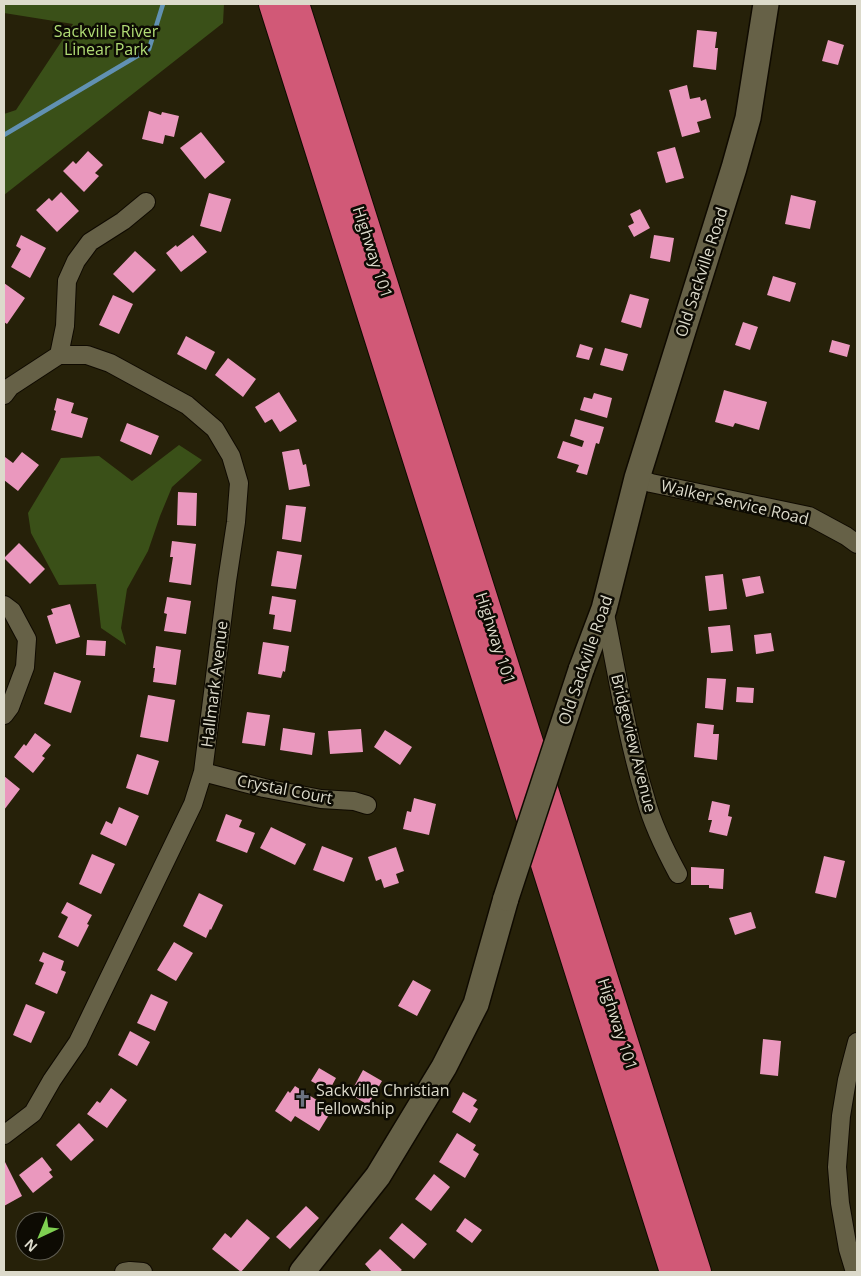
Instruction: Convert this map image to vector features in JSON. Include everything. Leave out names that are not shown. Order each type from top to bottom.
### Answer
[{"type":"highway","name":"Highway 101","points":[[273,4],[674,1272]]},
{"type":"highway","name":"Highway 101","points":[[295,4],[697,1272]]},
{"type":"street","name":"Old Sackville Road","points":[[302,1272],[378,1176],[444,1067],[476,1004],[506,898],[581,670],[604,609],[637,478],[734,168],[746,126],[766,4]]},
{"type":"street","points":[[4,395],[10,387],[59,355],[65,326],[67,281],[76,261],[90,242],[123,221],[146,202]]},
{"type":"street","name":"Hallmark Avenue","points":[[4,1135],[33,1112],[78,1042],[193,804],[203,772],[236,522],[239,483],[231,456],[216,429],[187,405],[110,364],[87,355],[59,355]]},
{"type":"street","name":"Walker Service Road","points":[[637,478],[809,516],[857,544]]},
{"type":"street","points":[[4,605],[12,611],[26,639],[25,667],[10,707],[4,715]]},
{"type":"street","name":"Bridgeview Avenue","points":[[604,609],[632,745],[646,801],[663,846],[678,874]]},
{"type":"street","name":"Crystal Court","points":[[203,772],[264,788],[367,805]]},
{"type":"street","points":[[855,1272],[848,1250],[840,1203],[837,1167],[841,1116],[847,1080],[857,1042]]},
{"type":"street","points":[[124,1272],[142,1272]]},
{"type":"green space","name":"Sackville River Linear Park","points":[[4,4],[224,4],[223,23],[4,195],[4,114],[16,110],[73,24],[4,13]]},
{"type":"green space","points":[[179,445],[202,460],[172,487],[148,551],[127,589],[121,628],[126,645],[101,628],[96,584],[59,585],[31,533],[28,513],[61,458],[99,456],[132,481]]},
{"type":"building","points":[[697,30],[717,32],[715,48],[718,48],[716,70],[693,67]]},
{"type":"building","points":[[828,40],[844,45],[838,65],[822,61]]},
{"type":"building","points":[[687,85],[690,99],[700,97],[701,101],[706,99],[711,118],[697,122],[700,132],[682,137],[669,90]]},
{"type":"building","points":[[149,111],[161,115],[162,112],[179,116],[174,137],[165,135],[163,144],[142,139]]},
{"type":"building","points":[[201,132],[225,162],[205,179],[180,148]]},
{"type":"building","points":[[675,147],[684,178],[666,183],[657,152]]},
{"type":"building","points":[[88,151],[103,165],[95,173],[99,176],[84,192],[63,171],[73,161],[76,164]]},
{"type":"building","points":[[61,192],[79,211],[57,232],[36,210],[49,198],[52,201]]},
{"type":"building","points":[[209,193],[231,199],[221,232],[200,226]]},
{"type":"building","points":[[791,195],[816,201],[810,229],[785,224]]},
{"type":"building","points":[[640,209],[650,228],[634,237],[628,226],[634,223],[630,214]]},
{"type":"building","points":[[21,235],[46,248],[30,278],[11,267],[21,249],[16,246]]},
{"type":"building","points":[[193,235],[207,252],[181,272],[166,253]]},
{"type":"building","points":[[654,235],[674,238],[670,262],[650,258]]},
{"type":"building","points":[[135,251],[156,270],[133,293],[113,274]]},
{"type":"building","points":[[773,276],[796,283],[790,302],[767,295]]},
{"type":"building","points":[[4,283],[25,298],[7,324],[4,322]]},
{"type":"building","points":[[630,294],[649,299],[641,328],[621,322]]},
{"type":"building","points":[[113,295],[133,304],[119,334],[99,325]]},
{"type":"building","points":[[743,322],[758,327],[750,350],[735,345]]},
{"type":"building","points":[[186,336],[215,352],[206,370],[177,354]]},
{"type":"building","points":[[832,340],[850,345],[847,357],[829,352]]},
{"type":"building","points":[[580,344],[593,348],[589,360],[576,357]]},
{"type":"building","points":[[605,348],[628,354],[623,371],[600,365]]},
{"type":"building","points":[[228,358],[256,379],[243,397],[215,375]]},
{"type":"building","points":[[724,390],[767,402],[759,430],[735,423],[733,427],[715,422]]},
{"type":"building","points":[[279,392],[297,421],[280,432],[272,419],[265,423],[255,407]]},
{"type":"building","points":[[594,393],[612,398],[607,418],[580,410],[584,397],[592,399]]},
{"type":"building","points":[[57,398],[74,403],[71,413],[88,418],[82,438],[51,430]]},
{"type":"building","points":[[575,419],[604,427],[599,444],[596,443],[587,475],[576,472],[579,465],[557,458],[563,441],[582,447],[584,441],[570,436]]},
{"type":"building","points":[[127,423],[159,436],[151,455],[120,441]]},
{"type":"building","points":[[299,449],[303,465],[306,464],[310,486],[289,490],[282,452]]},
{"type":"building","points":[[22,452],[39,465],[18,491],[4,480],[4,459],[5,457],[13,463]]},
{"type":"building","points":[[178,492],[197,493],[196,526],[177,525]]},
{"type":"building","points":[[286,505],[306,507],[301,542],[282,539]]},
{"type":"building","points":[[172,541],[196,544],[191,585],[169,582],[173,557],[170,557]]},
{"type":"building","points":[[19,543],[45,569],[30,584],[4,558]]},
{"type":"building","points":[[277,551],[302,555],[296,589],[271,586]]},
{"type":"building","points":[[723,574],[727,609],[709,611],[705,576]]},
{"type":"building","points":[[760,576],[764,593],[746,597],[742,579]]},
{"type":"building","points":[[272,596],[296,600],[291,632],[273,629],[275,615],[269,614]]},
{"type":"building","points":[[167,597],[191,601],[186,634],[164,631],[167,614],[164,613]]},
{"type":"building","points":[[70,604],[80,637],[56,644],[47,616],[53,614],[51,609]]},
{"type":"building","points":[[730,625],[733,651],[711,653],[708,627]]},
{"type":"building","points":[[771,633],[774,651],[756,654],[754,635]]},
{"type":"building","points":[[87,640],[106,641],[105,656],[86,655]]},
{"type":"building","points":[[263,642],[289,646],[285,672],[283,671],[281,678],[258,674]]},
{"type":"building","points":[[156,646],[181,650],[176,685],[153,682]]},
{"type":"building","points":[[54,672],[81,681],[71,713],[44,704]]},
{"type":"building","points":[[707,678],[726,679],[723,710],[705,708]]},
{"type":"building","points":[[737,687],[754,688],[753,703],[736,702]]},
{"type":"building","points":[[148,695],[175,700],[168,742],[140,737]]},
{"type":"building","points":[[247,712],[270,715],[265,746],[242,743]]},
{"type":"building","points":[[697,723],[714,725],[713,734],[719,734],[717,760],[694,757]]},
{"type":"building","points":[[283,728],[315,733],[312,755],[280,750]]},
{"type":"building","points":[[361,729],[363,752],[330,754],[328,731]]},
{"type":"building","points":[[385,730],[412,747],[400,765],[374,747]]},
{"type":"building","points":[[35,733],[51,745],[42,756],[45,758],[33,773],[14,757],[24,744],[26,746]]},
{"type":"building","points":[[137,754],[159,761],[148,795],[126,788]]},
{"type":"building","points":[[4,776],[20,789],[4,810]]},
{"type":"building","points":[[414,798],[436,804],[429,835],[403,829],[407,811],[411,812]]},
{"type":"building","points":[[712,801],[730,805],[728,816],[732,817],[727,836],[709,832],[712,820],[708,820]]},
{"type":"building","points":[[119,807],[139,816],[126,846],[100,834],[106,821],[112,824]]},
{"type":"building","points":[[226,814],[242,820],[239,827],[255,833],[247,853],[216,841]]},
{"type":"building","points":[[271,827],[306,844],[295,865],[260,848]]},
{"type":"building","points":[[322,846],[353,858],[344,882],[313,870]]},
{"type":"building","points":[[396,847],[404,871],[396,874],[399,883],[384,888],[381,879],[376,881],[368,857]]},
{"type":"building","points":[[92,854],[115,864],[101,894],[79,884]]},
{"type":"building","points":[[824,856],[845,861],[836,898],[815,893]]},
{"type":"building","points":[[691,867],[724,869],[723,889],[709,888],[709,885],[691,885]]},
{"type":"building","points":[[199,893],[223,905],[206,938],[183,926]]},
{"type":"building","points":[[67,902],[92,915],[78,947],[58,937],[68,917],[61,913]]},
{"type":"building","points":[[751,912],[756,928],[735,935],[729,918]]},
{"type":"building","points":[[174,942],[193,953],[176,981],[157,970]]},
{"type":"building","points":[[43,952],[64,961],[61,970],[66,972],[57,994],[35,984],[44,963],[39,961]]},
{"type":"building","points":[[413,980],[431,990],[417,1016],[398,1006]]},
{"type":"building","points":[[151,994],[168,1002],[155,1031],[137,1023]]},
{"type":"building","points":[[26,1004],[45,1012],[31,1043],[13,1035]]},
{"type":"building","points":[[130,1031],[150,1042],[137,1066],[118,1055]]},
{"type":"building","points":[[763,1039],[781,1041],[778,1076],[760,1074]]},
{"type":"building","points":[[319,1068],[336,1078],[329,1091],[311,1081]]},
{"type":"building","points":[[363,1070],[382,1081],[368,1105],[350,1094]]},
{"type":"building","points":[[295,1086],[332,1110],[319,1131],[295,1116],[291,1122],[275,1111],[288,1091],[290,1093]]},
{"type":"building","points":[[111,1088],[127,1100],[107,1128],[87,1114],[97,1101],[100,1103]]},
{"type":"building","points":[[463,1092],[477,1100],[473,1106],[478,1109],[470,1123],[452,1112]]},
{"type":"building","points":[[79,1123],[94,1140],[71,1161],[56,1145]]},
{"type":"building","points":[[457,1133],[476,1145],[473,1150],[479,1154],[465,1178],[439,1162]]},
{"type":"building","points":[[42,1157],[52,1170],[49,1172],[53,1177],[33,1193],[19,1175]]},
{"type":"building","points":[[4,1163],[22,1196],[4,1206]]},
{"type":"building","points":[[434,1174],[450,1187],[431,1211],[415,1199]]},
{"type":"building","points":[[306,1206],[319,1218],[290,1249],[276,1237]]},
{"type":"building","points":[[465,1218],[482,1230],[472,1243],[456,1231]]},
{"type":"building","points":[[247,1219],[270,1238],[241,1272],[212,1249],[225,1233],[231,1238]]},
{"type":"building","points":[[402,1223],[427,1244],[414,1259],[389,1238]]},
{"type":"building","points":[[380,1249],[402,1270],[399,1272],[370,1272],[365,1264]]},
{"type":"waterway","points":[[4,135],[149,49],[163,4]]},
{"type":"place","name":"Sackville Christian Fellowship","points":[[302,1099]]}]
